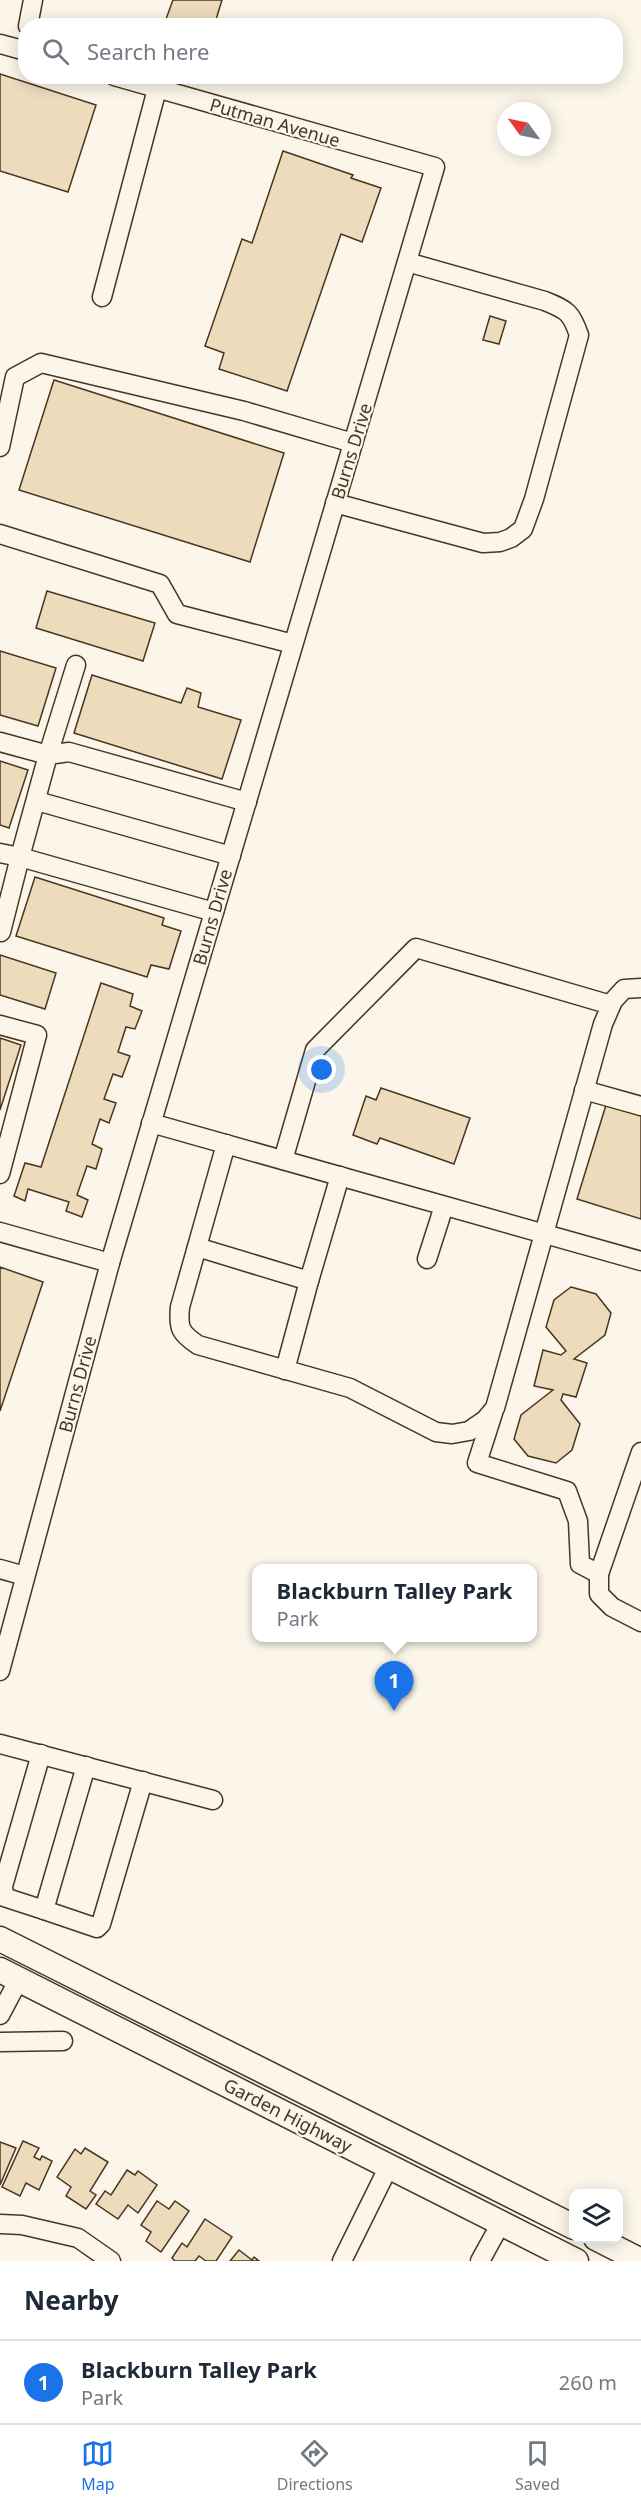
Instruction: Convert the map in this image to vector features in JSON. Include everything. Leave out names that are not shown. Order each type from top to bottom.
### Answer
[{"type":"main road","name":"Garden Highway","points":[[0,1939],[569,2225]]},
{"type":"main road","name":"Garden Highway","points":[[10,1974],[576,2261]]},
{"type":"main road","points":[[606,2243],[641,2260]]},
{"type":"street","points":[[30,18],[33,0]]},
{"type":"street","points":[[0,44],[18,45]]},
{"type":"street","name":"Putman Avenue","points":[[140,84],[435,167]]},
{"type":"street","points":[[102,297],[157,89]]},
{"type":"street","name":"Burns Drive","points":[[1,1665],[110,1263],[435,167]]},
{"type":"street","points":[[335,503],[483,543],[500,542],[511,538],[523,529],[534,499],[579,335],[574,318],[567,310],[545,301],[407,262]]},
{"type":"street","points":[[0,447],[15,377],[41,363],[244,411],[353,443]]},
{"type":"street","points":[[0,534],[160,584],[177,614],[293,644]]},
{"type":"street","points":[[1,932],[48,754],[75,665]]},
{"type":"street","points":[[0,742],[48,754],[69,752],[247,802]]},
{"type":"street","points":[[37,801],[231,856]]},
{"type":"street","points":[[0,853],[214,912]]},
{"type":"street","points":[[283,1160],[315,1050],[416,948],[611,1005]]},
{"type":"street","points":[[598,1574],[580,1564],[578,1521],[567,1491],[477,1463],[495,1408],[603,1024],[611,1005],[624,989],[641,988]]},
{"type":"street","points":[[0,1026],[37,1035],[0,1174]]},
{"type":"street","points":[[584,1090],[641,1106]]},
{"type":"street","points":[[151,1123],[641,1261]]},
{"type":"street","points":[[226,1144],[180,1307],[178,1324],[185,1337],[198,1345],[350,1388],[436,1432],[452,1434],[469,1431],[485,1420],[495,1408]]},
{"type":"street","points":[[285,1370],[340,1176]]},
{"type":"street","points":[[428,1259],[444,1206]]},
{"type":"street","points":[[0,1232],[110,1263]]},
{"type":"street","points":[[196,1247],[309,1281]]},
{"type":"street","points":[[641,1452],[598,1574],[600,1594],[612,1607],[641,1622]]},
{"type":"street","points":[[0,1569],[25,1576]]},
{"type":"street","points":[[0,1744],[213,1800]]},
{"type":"street","points":[[41,1755],[3,1886],[4,1897],[97,1928],[101,1924],[143,1781]]},
{"type":"street","points":[[44,1910],[86,1766]]},
{"type":"street","points":[[1,2010],[10,1974]]},
{"type":"street","points":[[0,2042],[63,2042]]},
{"type":"street","points":[[342,2261],[389,2166]]},
{"type":"street","points":[[480,2261],[501,2223]]},
{"type":"street","points":[[0,2224],[22,2225],[78,2238],[111,2261]]},
{"type":"building","points":[[173,0],[222,0],[216,18],[166,18]]},
{"type":"building","points":[[0,74],[18,80],[18,84],[31,84],[96,105],[68,192],[0,171]]},
{"type":"building","points":[[283,151],[353,175],[351,178],[381,188],[362,242],[341,234],[287,391],[219,369],[224,353],[205,346],[242,239],[252,243]]},
{"type":"building","points":[[490,316],[506,321],[499,344],[483,340]]},
{"type":"building","points":[[54,380],[284,453],[250,562],[19,490]]},
{"type":"building","points":[[47,591],[155,623],[143,661],[36,628]]},
{"type":"building","points":[[0,651],[56,668],[38,726],[0,715]]},
{"type":"building","points":[[92,675],[181,703],[187,688],[201,693],[198,707],[241,720],[222,779],[74,733]]},
{"type":"building","points":[[0,761],[28,770],[9,828],[0,825]]},
{"type":"building","points":[[35,877],[164,918],[162,925],[181,931],[169,969],[151,965],[147,977],[16,936]]},
{"type":"building","points":[[0,955],[56,973],[45,1009],[0,995]]},
{"type":"building","points":[[101,983],[133,994],[130,1006],[142,1011],[135,1029],[126,1027],[118,1052],[130,1056],[122,1077],[113,1074],[104,1099],[116,1103],[109,1123],[100,1119],[92,1144],[102,1149],[96,1169],[87,1166],[77,1195],[88,1200],[82,1217],[66,1211],[69,1202],[28,1189],[25,1201],[14,1196],[25,1163],[41,1167]]},
{"type":"building","points":[[0,1038],[21,1045],[0,1110]]},
{"type":"building","points":[[381,1088],[470,1118],[454,1164],[380,1138],[377,1144],[353,1135],[366,1096],[376,1100]]},
{"type":"building","points":[[606,1105],[641,1116],[641,1219],[577,1199]]},
{"type":"building","points":[[0,1267],[43,1282],[0,1411]]},
{"type":"building","points":[[571,1287],[596,1294],[611,1313],[605,1335],[574,1359],[587,1363],[576,1397],[563,1394],[561,1400],[580,1424],[572,1450],[556,1463],[528,1456],[514,1439],[521,1415],[553,1390],[534,1386],[543,1350],[561,1355],[566,1351],[546,1327],[554,1300]]},
{"type":"building","points":[[23,2141],[39,2148],[34,2157],[40,2160],[42,2156],[52,2161],[39,2190],[26,2183],[20,2196],[2,2187]]},
{"type":"building","points":[[0,2142],[16,2148],[0,2185]]},
{"type":"building","points":[[85,2148],[108,2162],[90,2191],[96,2195],[86,2209],[66,2196],[71,2187],[57,2177],[75,2149],[81,2154]]},
{"type":"building","points":[[127,2170],[135,2175],[138,2171],[157,2185],[138,2213],[128,2205],[118,2219],[96,2204],[105,2191],[111,2195]]},
{"type":"building","points":[[157,2201],[169,2209],[175,2201],[189,2211],[161,2252],[146,2241],[151,2232],[141,2225]]},
{"type":"building","points":[[205,2219],[232,2237],[216,2261],[206,2261],[199,2256],[195,2261],[175,2261],[172,2258],[182,2243],[187,2247]]},
{"type":"building","points":[[239,2250],[252,2260],[254,2257],[259,2261],[230,2261]]},
{"type":"place","name":"Blackburn Talley Park","points":[[394,1711]]}]
